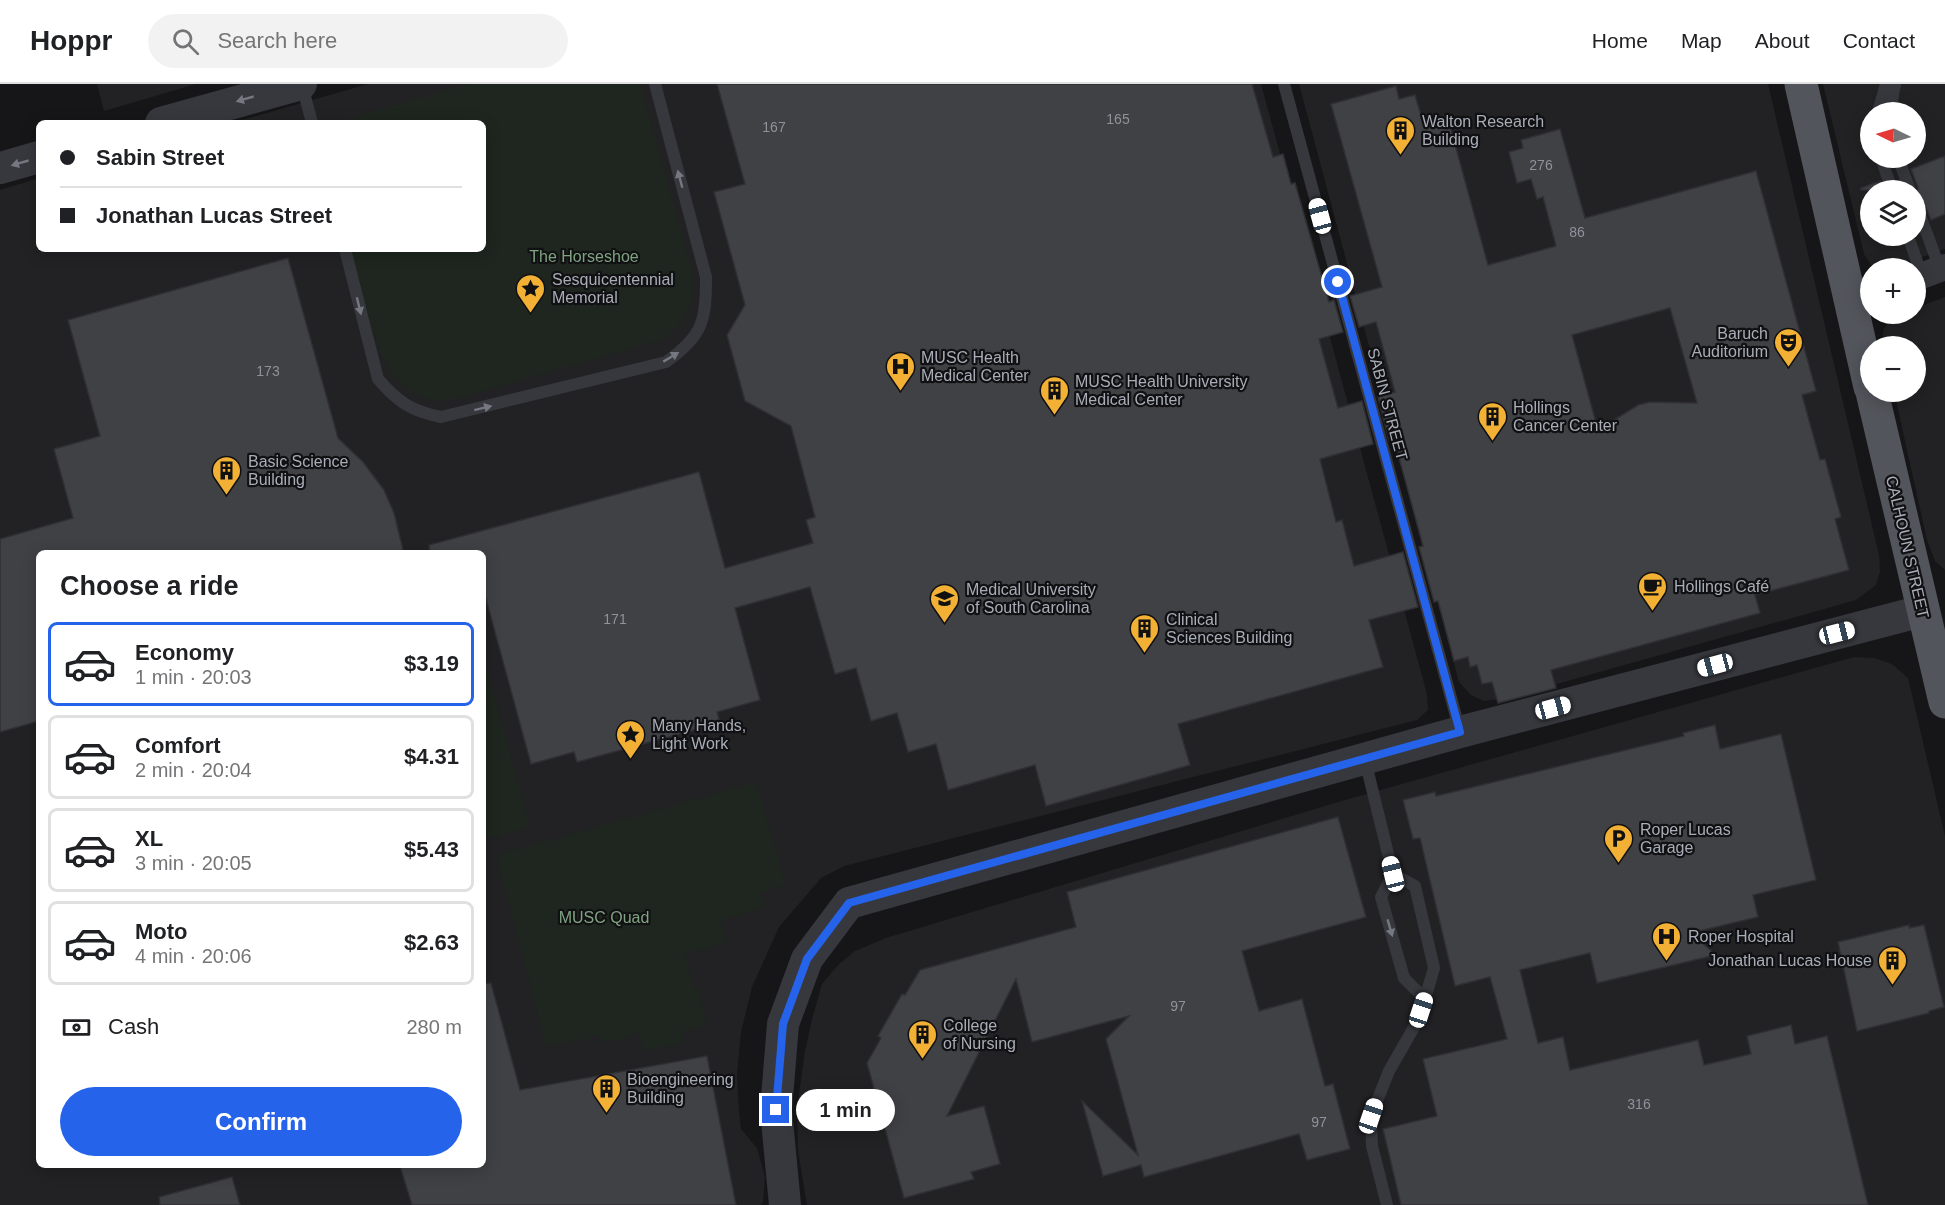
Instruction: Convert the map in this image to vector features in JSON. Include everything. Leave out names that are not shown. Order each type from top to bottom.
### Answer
[{"type":"main road","points":[[1801,84],[1860,294]]},
{"type":"main road","name":"CALHOUN STREET","points":[[1875,402],[1934,608],[1945,702]]},
{"type":"street","points":[[172,120],[301,84]]},
{"type":"street","points":[[0,168],[36,158]]},
{"type":"street","points":[[785,1205],[776,1110],[783,1024],[807,959],[849,903],[1460,732],[1934,608]]},
{"type":"lane","points":[[301,84],[311,120]]},
{"type":"lane","points":[[346,252],[378,379],[405,406],[421,413],[441,417],[666,362],[686,348],[702,324],[706,305],[706,277],[655,84]]},
{"type":"lane","name":"SABIN STREET","points":[[1284,84],[1460,732]]},
{"type":"lane","points":[[1881,102],[1886,84]]},
{"type":"lane","points":[[1892,102],[1895,84]]},
{"type":"lane","points":[[1914,246],[1931,273]]},
{"type":"lane","points":[[1925,246],[1931,273]]},
{"type":"lane","points":[[1364,759],[1393,874],[1381,897],[1404,978],[1425,999]]},
{"type":"lane","points":[[1388,1205],[1372,1146],[1371,1116],[1389,1071],[1417,1022],[1434,968],[1415,886],[1393,874]]},
{"type":"shaded area","points":[[97,84],[196,84],[104,111]]},
{"type":"shaded area","name":"Medical University of South Carolina","points":[[368,84],[1261,84],[1427,694],[1428,710],[1417,720],[844,866],[821,878],[779,927],[752,987],[741,1032],[737,1074],[741,1129],[757,1148],[765,1177],[761,1205],[0,1205],[0,190],[36,179],[36,252],[486,252],[486,120],[242,120]]},
{"type":"shaded area","points":[[1299,84],[1768,84],[1879,555],[1880,572],[1876,585],[1856,600],[1507,698],[1484,701],[1471,695],[1459,682]]},
{"type":"shaded area","points":[[1823,84],[1945,84],[1945,249],[1919,258],[1867,258],[1862,246],[1926,246],[1926,180],[1860,180],[1860,237]]},
{"type":"shaded area","points":[[1945,297],[1945,570],[1935,561],[1927,540],[1896,402],[1926,402],[1926,336],[1883,336],[1884,328],[1888,324],[1926,324],[1926,304]]},
{"type":"shaded area","name":"Roper Hospital","points":[[1854,657],[1874,658],[1892,664],[1908,678],[1945,836],[1945,1205],[807,1205],[798,1151],[797,1109],[805,1051],[822,984],[838,965],[855,951],[886,938],[1345,800]]},
{"type":"green space","name":"The Horseshoe","points":[[468,84],[640,84],[693,275],[693,295],[688,311],[665,339],[456,399],[436,399],[419,395],[405,387],[385,362],[372,330],[351,252],[486,252],[486,120],[343,120]]},
{"type":"green space","points":[[486,665],[530,827],[486,839]]},
{"type":"green space","name":"MUSC Quad","points":[[756,782],[786,885],[760,892],[764,907],[721,921],[727,943],[685,954],[694,989],[698,988],[707,1025],[681,1032],[684,1043],[643,1051],[639,1032],[629,1035],[629,1038],[602,1043],[602,1035],[546,1046],[496,855]]},
{"type":"building","name":"MUSC Health University Medical Center","points":[[717,84],[1252,84],[1273,157],[1283,154],[1291,184],[1295,183],[1329,302],[1334,300],[1343,332],[1319,339],[1338,408],[1362,401],[1373,444],[1320,459],[1336,522],[1342,520],[1354,566],[1403,552],[1418,607],[1369,620],[1383,667],[1178,724],[1190,765],[1046,806],[1035,765],[948,790],[936,744],[908,752],[897,713],[871,721],[856,668],[835,674],[810,587],[735,608],[760,700],[717,712],[720,723],[577,762],[574,752],[531,764],[486,599],[486,550],[430,550],[429,545],[699,472],[725,568],[813,543],[806,520],[815,517],[791,426],[745,401],[727,335],[745,305],[714,192],[745,184]]},
{"type":"building","name":"Hollings Cancer Center","points":[[1396,86],[1399,99],[1415,95],[1423,122],[1447,115],[1488,265],[1556,246],[1543,197],[1537,199],[1531,179],[1517,183],[1509,152],[1523,148],[1521,140],[1560,129],[1585,218],[1756,171],[1816,391],[1802,395],[1820,460],[1825,459],[1841,517],[1835,519],[1849,570],[1755,595],[1760,613],[1551,670],[1556,688],[1498,703],[1492,682],[1482,684],[1477,665],[1470,667],[1468,657],[1454,661],[1438,601],[1434,602],[1419,547],[1423,546],[1394,439],[1389,440],[1378,397],[1395,392],[1376,322],[1359,327],[1350,296],[1382,287],[1331,104]],"holes":[[[1670,308],[1697,403],[1650,402],[1638,405],[1598,430],[1572,335]]]},
{"type":"building","points":[[1945,156],[1945,214],[1931,220],[1926,208],[1926,180],[1915,180],[1911,169],[1926,168],[1926,163]]},
{"type":"building","name":"Basic Science Building","points":[[288,258],[338,438],[363,462],[384,490],[394,513],[403,550],[36,550],[36,722],[0,732],[0,539],[73,518],[54,449],[100,436],[68,320]]},
{"type":"building","points":[[1715,725],[1720,749],[1781,734],[1816,880],[1753,895],[1758,917],[1691,933],[1716,955],[1597,983],[1590,953],[1520,970],[1538,1043],[1563,1037],[1570,1070],[1698,1040],[1704,1065],[1751,1054],[1747,1036],[1791,1025],[1795,1044],[1827,1036],[1868,1205],[1401,1205],[1383,1129],[1437,1116],[1423,1059],[1507,1039],[1490,977],[1455,986],[1420,838],[1413,839],[1403,800],[1435,792],[1436,796],[1684,736],[1683,733]]},
{"type":"building","points":[[1338,817],[1366,917],[1242,951],[1259,1011],[1302,999],[1325,1086],[1333,1084],[1350,1149],[1307,1160],[1299,1134],[1144,1177],[1141,1165],[1103,1176],[1082,1101],[1138,1155],[1106,1039],[1129,1016],[1032,1042],[1016,979],[947,1116],[984,1106],[1000,1164],[971,1172],[974,1179],[904,1198],[867,1063],[881,1038],[878,1036],[902,994],[905,995],[920,970],[1076,927],[1067,892]]},
{"type":"building","name":"Jonathan Lucas House","points":[[1909,925],[1909,928],[1924,925],[1944,1007],[1857,1031],[1838,942]]},
{"type":"building","name":"Bioengineering Building","points":[[491,983],[520,1090],[707,1056],[736,1205],[412,1205],[401,1168],[486,1168],[486,984]]},
{"type":"building","points":[[232,1177],[240,1205],[160,1205],[159,1197]]},
{"type":"place","name":"Walton Research Building","points":[[1401,156]]},
{"type":"place","name":"Sesquicentennial Memorial","points":[[531,314]]},
{"type":"place","name":"Baruch Auditorium","points":[[1789,368]]},
{"type":"place","name":"MUSC Health Medical Center","points":[[900,392]]},
{"type":"place","name":"MUSC Health University Medical Center","points":[[1054,416]]},
{"type":"place","name":"Hollings Cancer Center","points":[[1492,442]]},
{"type":"place","name":"Basic Science Building","points":[[227,496]]},
{"type":"place","name":"Hollings Café","points":[[1653,612]]},
{"type":"place","name":"Medical University of South Carolina","points":[[945,624]]},
{"type":"place","name":"Clinical Sciences Building","points":[[1145,654]]},
{"type":"place","name":"Many Hands, Light Work","points":[[631,760]]},
{"type":"place","name":"Roper Lucas Garage","points":[[1619,864]]},
{"type":"place","name":"Roper Hospital","points":[[1667,962]]},
{"type":"place","name":"Jonathan Lucas House","points":[[1893,986]]},
{"type":"place","name":"College of Nursing","points":[[922,1060]]},
{"type":"place","name":"Bioengineering Building","points":[[606,1114]]},
{"type":"route","points":[[776,1110],[783,1024],[807,959],[849,903],[1460,732],[1338,282]]}]
